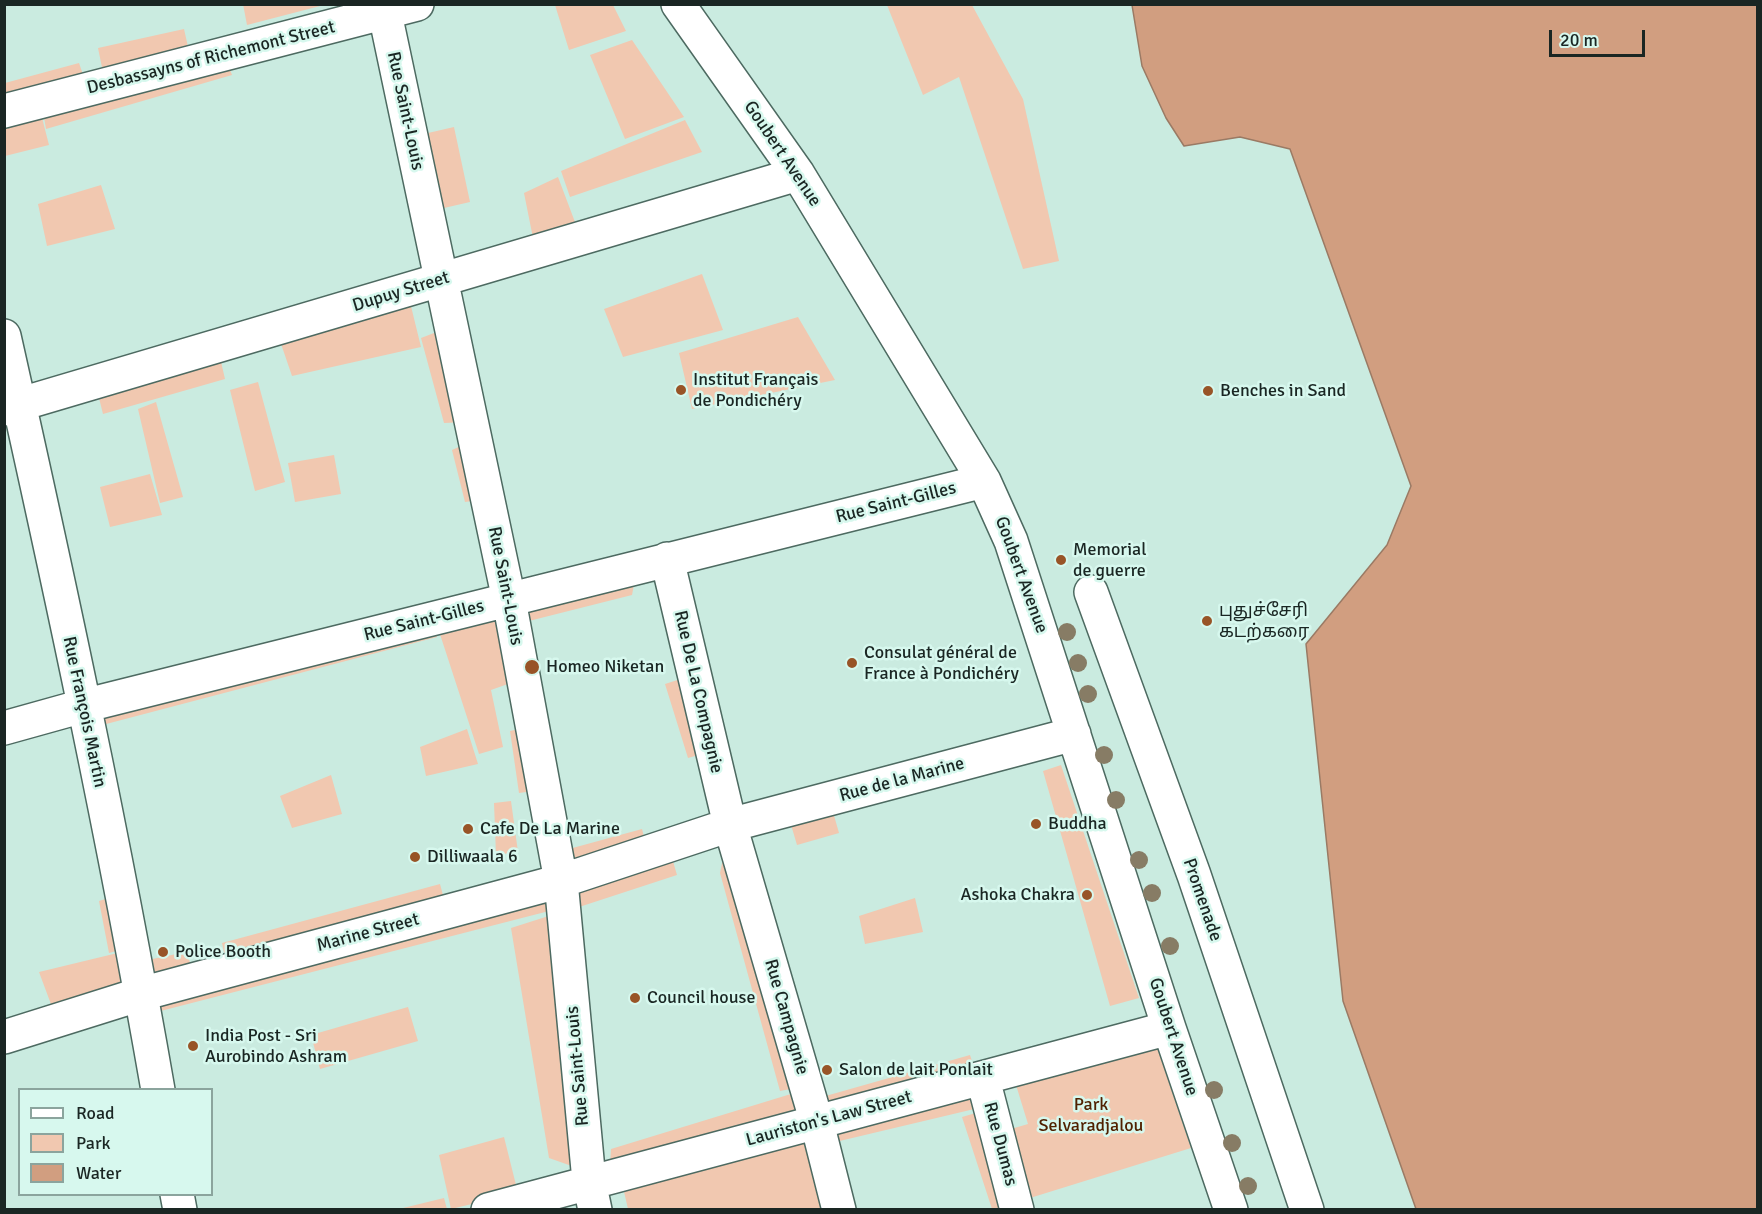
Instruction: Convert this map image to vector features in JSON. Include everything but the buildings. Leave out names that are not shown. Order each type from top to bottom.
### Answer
[{"type":"street","name":"Desbassayns of Richemont Street","points":[[4,111],[384,9],[417,4]]},
{"type":"street","name":"Goubert Avenue","points":[[678,4],[798,174],[984,481],[1011,541],[1169,1028],[1231,1209]]},
{"type":"street","name":"Rue Saint-Louis","points":[[384,9],[509,600],[561,881],[592,1195]]},
{"type":"street","name":"Dupuy Street","points":[[12,407],[798,174]]},
{"type":"street","name":"Rue François Martin","points":[[4,336],[12,407],[83,706],[158,1088]]},
{"type":"street","name":"Rue Saint-Gilles","points":[[4,728],[83,706],[984,481]]},
{"type":"street","name":"Rue De La Compagnie","points":[[667,559],[730,825]]},
{"type":"street","name":"Promenade","points":[[1091,592],[1194,875],[1307,1209]]},
{"type":"street","name":"Rue de la Marine","points":[[730,825],[1074,734]]},
{"type":"street","name":"Marine Street","points":[[4,1037],[141,994],[561,881],[730,825]]},
{"type":"street","name":"Rue Campagnie","points":[[730,825],[817,1123],[839,1209]]},
{"type":"street","name":"Lauriston's Law Street","points":[[488,1209],[592,1195],[817,1123],[1169,1028]]},
{"type":"street","name":"Rue Dumas","points":[[983,1079],[1017,1209]]},
{"type":"green space","points":[[243,4],[324,4],[324,5],[247,25]]},
{"type":"green space","points":[[555,5],[613,5],[626,31],[569,50]]},
{"type":"green space","points":[[887,5],[972,5],[1023,99],[1059,261],[1023,269],[959,77],[923,95]]},
{"type":"green space","points":[[184,29],[191,60],[105,82],[98,48]]},
{"type":"green space","points":[[632,40],[684,117],[625,139],[590,55]]},
{"type":"green space","points":[[225,57],[232,75],[46,129],[42,105]]},
{"type":"green space","points":[[79,63],[87,86],[5,107],[5,83]]},
{"type":"green space","points":[[39,106],[49,145],[5,156],[5,115]]},
{"type":"green space","points":[[685,120],[702,152],[570,197],[561,171]]},
{"type":"green space","points":[[454,127],[470,202],[431,211],[415,136]]},
{"type":"green space","points":[[558,177],[578,230],[534,243],[524,193]]},
{"type":"green space","points":[[101,185],[115,229],[47,246],[38,204]]},
{"type":"green space","points":[[702,274],[723,330],[623,357],[604,309]]},
{"type":"green space","points":[[409,298],[421,347],[292,376],[279,338]]},
{"type":"green space","points":[[798,317],[835,380],[692,409],[679,353]]},
{"type":"green space","points":[[447,328],[467,422],[444,423],[421,338]]},
{"type":"green space","points":[[219,353],[225,379],[103,414],[97,390]]},
{"type":"green space","points":[[258,382],[285,482],[255,491],[230,390]]},
{"type":"green space","points":[[156,402],[183,497],[160,503],[138,409]]},
{"type":"green space","points":[[472,441],[485,499],[465,502],[452,450]]},
{"type":"green space","points":[[334,455],[341,494],[295,502],[288,463]]},
{"type":"green space","points":[[150,474],[162,515],[110,527],[100,487]]},
{"type":"green space","points":[[637,569],[632,595],[517,624],[512,602]]},
{"type":"green space","points":[[506,607],[519,680],[491,690],[503,747],[479,754],[437,625]]},
{"type":"green space","points":[[435,622],[437,637],[91,728],[87,710]]},
{"type":"green space","points":[[690,676],[709,752],[688,758],[665,684]]},
{"type":"green space","points":[[529,727],[541,790],[519,793],[510,731]]},
{"type":"green space","points":[[467,729],[478,764],[426,776],[420,747]]},
{"type":"green space","points":[[1061,765],[1139,998],[1110,1006],[1043,771]]},
{"type":"green space","points":[[331,775],[342,814],[292,828],[280,796]]},
{"type":"green space","points":[[511,801],[518,852],[496,855],[494,803]]},
{"type":"green space","points":[[831,805],[839,833],[797,845],[789,818]]},
{"type":"green space","points":[[642,829],[647,848],[563,875],[558,852]]},
{"type":"green space","points":[[726,844],[801,1087],[780,1091],[720,873]]},
{"type":"green space","points":[[670,851],[677,875],[570,910],[566,886]]},
{"type":"green space","points":[[440,884],[446,906],[227,966],[222,943]]},
{"type":"green space","points":[[554,890],[553,910],[149,1014],[147,999]]},
{"type":"green space","points":[[118,895],[130,947],[109,953],[99,901]]},
{"type":"green space","points":[[915,898],[923,932],[865,944],[859,916]]},
{"type":"green space","points":[[558,913],[583,1170],[549,1158],[511,928]]},
{"type":"green space","points":[[130,950],[137,990],[55,1015],[39,972]]},
{"type":"green space","points":[[186,952],[195,975],[143,989],[138,962]]},
{"type":"green space","points":[[408,1007],[418,1041],[320,1069],[311,1035]]},
{"type":"green space","name":"Park Selvaradjalou","points":[[1153,1035],[1191,1148],[1030,1198],[1011,1129],[1028,1124],[1012,1072]]},
{"type":"green space","points":[[970,1055],[987,1106],[827,1144],[815,1099]]},
{"type":"green space","points":[[804,1090],[810,1120],[610,1166],[611,1149]]},
{"type":"green space","points":[[986,1110],[1012,1209],[992,1209],[962,1117]]},
{"type":"green space","points":[[813,1130],[834,1209],[628,1209],[622,1183]]},
{"type":"green space","points":[[504,1137],[518,1193],[451,1209],[439,1155]]},
{"type":"green space","points":[[444,1198],[447,1209],[399,1209]]},
{"type":"water","points":[[1132,5],[1757,5],[1757,1209],[1416,1209],[1343,1001],[1306,644],[1387,545],[1411,486],[1290,149],[1240,137],[1184,146],[1166,118],[1142,66]]},
{"type":"place","name":"Institut Français de Pondichéry","points":[[681,390]]},
{"type":"place","name":"Benches in Sand","points":[[1208,391]]},
{"type":"place","name":"Memorial de guerre","points":[[1061,560]]},
{"type":"place","name":"புதுச்சேரி கடற்கரை","points":[[1207,621]]},
{"type":"place","name":"Consulat général de France à Pondichéry","points":[[852,663]]},
{"type":"place","name":"Homeo Niketan","points":[[532,667]]},
{"type":"place","name":"Buddha","points":[[1036,824]]},
{"type":"place","name":"Cafe De La Marine","points":[[468,829]]},
{"type":"place","name":"Dilliwaala 6","points":[[415,857]]},
{"type":"place","name":"Ashoka Chakra","points":[[1087,895]]},
{"type":"place","name":"Police Booth","points":[[163,952]]},
{"type":"place","name":"Council house","points":[[635,998]]},
{"type":"place","name":"India Post - Sri Aurobindo Ashram","points":[[193,1046]]},
{"type":"place","name":"Salon de lait Ponlait","points":[[827,1070]]}]
